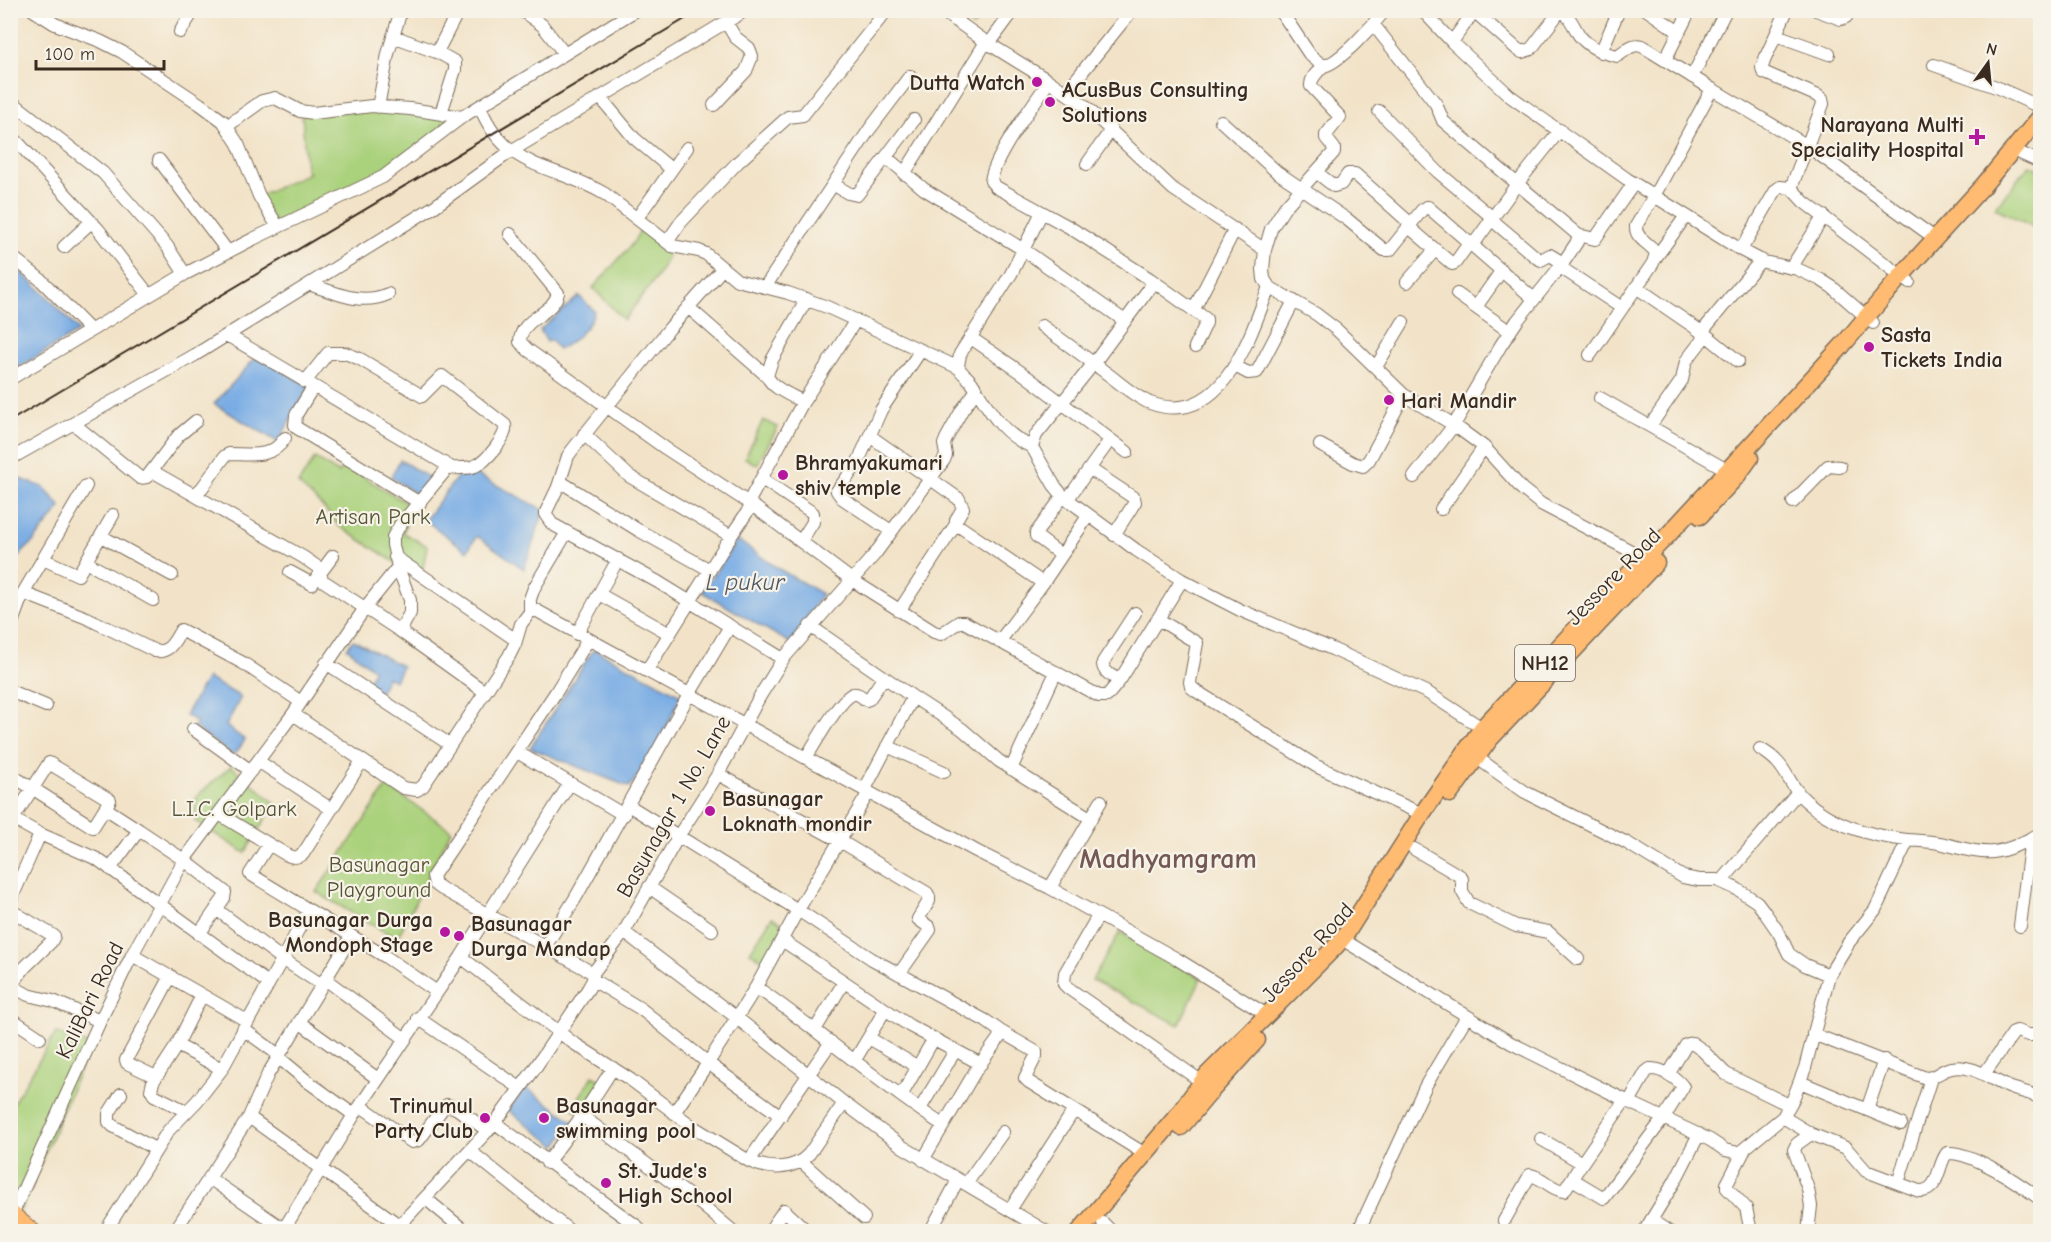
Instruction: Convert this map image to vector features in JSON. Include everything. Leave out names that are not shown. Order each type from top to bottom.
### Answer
[{"type":"highway","name":"NH12","points":[[1905,279],[2040,117]]},
{"type":"highway","name":"Jessore Road","points":[[1103,1229],[1240,1058],[1350,944],[1490,739],[1651,561],[1737,476],[1743,466],[1905,279],[1956,230],[2040,128]]},
{"type":"highway","name":"NH12","points":[[1079,1232],[1202,1082],[1346,933],[1422,814],[1482,728],[1605,598],[1651,561],[1727,470],[1842,346],[1870,320]]},
{"type":"main road","points":[[11,1217],[20,1232]]},
{"type":"main road","points":[[11,1217],[34,1232]]},
{"type":"street","points":[[33,10],[55,24],[122,52],[223,121],[238,144],[259,196],[278,227]]},
{"type":"street","points":[[180,32],[195,10]]},
{"type":"street","points":[[378,107],[388,54],[401,10]]},
{"type":"street","points":[[439,53],[439,46],[454,19],[453,10]]},
{"type":"street","points":[[521,10],[542,25],[564,53]]},
{"type":"street","points":[[613,10],[624,18]]},
{"type":"street","points":[[10,380],[185,274],[383,177],[462,117],[636,10]]},
{"type":"street","points":[[10,459],[227,335],[435,206],[511,151],[746,10]]},
{"type":"street","points":[[667,242],[681,222],[738,162],[788,117],[803,115],[887,10]]},
{"type":"street","points":[[941,10],[988,43],[1066,92],[1111,130],[1173,189],[1265,250]]},
{"type":"street","points":[[904,174],[988,43],[1014,10]]},
{"type":"street","points":[[1066,92],[1132,10]]},
{"type":"street","points":[[1280,10],[1310,55],[1323,66]]},
{"type":"street","points":[[1385,10],[1329,65],[1323,66],[1313,77],[1311,86],[1340,117],[1326,135],[1334,152],[1278,217],[1268,236],[1264,279],[1269,287],[1326,321],[1404,395],[1454,425],[1484,447],[1522,489],[1541,504],[1651,561]]},
{"type":"street","points":[[1422,10],[1452,42],[1510,96],[1634,183],[1741,250],[1761,260],[1791,268],[1827,283],[1870,320]]},
{"type":"street","points":[[1452,42],[1472,12],[1517,49],[1522,51],[1531,49],[1562,10],[1573,22],[1580,35],[1600,52],[1617,56],[1636,45],[1665,60],[1806,145],[1936,239]]},
{"type":"street","points":[[1573,22],[1580,10]]},
{"type":"street","points":[[1600,52],[1619,10]]},
{"type":"street","points":[[1647,10],[1679,32]]},
{"type":"street","points":[[1665,60],[1690,10]]},
{"type":"street","points":[[1692,76],[1726,10]]},
{"type":"street","points":[[1787,10],[1762,67],[1763,72],[1822,99],[1822,110],[1806,145],[1791,188]]},
{"type":"street","points":[[1816,10],[1841,19],[1846,17],[1850,10]]},
{"type":"street","points":[[714,105],[746,71],[752,56],[749,48],[735,37],[726,22]]},
{"type":"street","points":[[1373,24],[1436,104],[1443,121],[1578,235],[1595,239],[1634,183]]},
{"type":"street","points":[[1776,35],[1829,54]]},
{"type":"street","points":[[393,36],[439,53],[455,62],[441,113]]},
{"type":"street","points":[[1934,65],[1996,87],[2040,107]]},
{"type":"street","points":[[765,287],[869,130],[910,76]]},
{"type":"street","points":[[1049,81],[1002,154],[992,172],[991,181],[996,188],[1108,251],[1194,309],[1206,319],[1195,347]]},
{"type":"street","points":[[1656,257],[1654,249],[1635,231],[1638,221],[1712,89]]},
{"type":"street","points":[[600,97],[634,138],[671,169]]},
{"type":"street","points":[[227,126],[262,101],[270,98],[275,98],[300,111],[313,113],[378,107],[462,117]]},
{"type":"street","points":[[12,102],[103,173],[167,246],[185,274]]},
{"type":"street","points":[[480,107],[494,134],[511,151],[544,168],[594,187],[677,248],[699,251],[737,280],[807,299],[959,368],[968,377],[988,410],[1005,429],[1015,438],[1032,447],[1054,485],[1065,498],[1114,535],[1182,580],[1240,610],[1428,693],[1482,728]]},
{"type":"street","points":[[1379,111],[1424,159],[1537,258],[1541,260],[1550,255],[1622,308]]},
{"type":"street","points":[[833,184],[848,193],[857,195],[914,120]]},
{"type":"street","points":[[1221,121],[1277,172],[1348,220],[1384,250],[1390,250],[1422,210],[1428,207],[1534,299]]},
{"type":"street","points":[[1088,165],[1111,130]]},
{"type":"street","points":[[1316,172],[1334,186],[1341,184],[1348,174],[1355,174],[1452,264],[1493,219],[1517,184],[1560,130]]},
{"type":"street","points":[[10,135],[92,222],[149,295]]},
{"type":"street","points":[[637,218],[687,148]]},
{"type":"street","points":[[2020,153],[2040,162]]},
{"type":"street","points":[[886,157],[924,189],[1024,250],[1125,321]]},
{"type":"street","points":[[159,160],[228,252]]},
{"type":"street","points":[[1741,250],[1776,190],[1780,187],[1791,188],[1804,202],[1905,279]]},
{"type":"street","points":[[959,368],[960,354],[1024,250],[1042,212]]},
{"type":"street","points":[[1590,355],[1686,216]]},
{"type":"street","points":[[1791,268],[1824,216]]},
{"type":"street","points":[[64,247],[92,222]]},
{"type":"street","points":[[1194,309],[1235,229]]},
{"type":"street","points":[[510,234],[558,293],[554,302],[524,328],[520,342],[528,350],[665,448],[856,576],[899,611],[934,632],[941,634],[959,622],[964,622],[1102,697],[1110,694],[1120,680],[1182,580]]},
{"type":"street","points":[[1414,477],[1454,425],[1510,332],[1561,265],[1577,242],[1578,235]]},
{"type":"street","points":[[1407,282],[1435,250]]},
{"type":"street","points":[[10,255],[41,280],[90,330]]},
{"type":"street","points":[[1650,426],[1682,380],[1686,361],[1703,334],[1761,260]]},
{"type":"street","points":[[723,268],[688,307],[568,456],[561,482],[545,514],[552,524],[692,602],[783,659]]},
{"type":"street","points":[[1476,307],[1502,270]]},
{"type":"street","points":[[1032,447],[1036,435],[1094,363],[1151,286],[1150,279]]},
{"type":"street","points":[[309,284],[355,299],[377,299],[388,294]]},
{"type":"street","points":[[1042,326],[1137,396],[1149,402],[1173,407],[1197,403],[1209,396],[1234,366],[1245,348],[1269,287]]},
{"type":"street","points":[[1636,287],[1738,361]]},
{"type":"street","points":[[1457,294],[1510,332]]},
{"type":"street","points":[[767,376],[772,360],[807,299]]},
{"type":"street","points":[[1234,366],[1248,373],[1257,372],[1294,301]]},
{"type":"street","points":[[688,307],[767,376],[770,382],[803,402]]},
{"type":"street","points":[[647,670],[692,602],[750,504],[803,402],[856,320]]},
{"type":"street","points":[[1376,367],[1403,322]]},
{"type":"street","points":[[227,335],[452,468]]},
{"type":"street","points":[[971,338],[1022,373],[1127,452]]},
{"type":"street","points":[[891,531],[842,498],[837,491],[857,464],[881,410],[921,350]]},
{"type":"street","points":[[400,631],[410,613],[410,600],[393,544],[396,531],[420,503],[441,475],[452,468],[471,467],[484,460],[507,429],[501,421],[442,376],[422,396],[360,359],[345,353],[328,353],[309,385],[296,415],[294,420],[297,428],[420,503]]},
{"type":"street","name":"Basunagar 1 No. Lane","points":[[396,1228],[491,1127],[559,1032],[624,932],[783,659],[856,576],[944,460],[946,439],[962,410],[976,391]]},
{"type":"street","points":[[1320,445],[1363,466],[1369,460],[1404,395]]},
{"type":"street","points":[[1600,398],[1727,470]]},
{"type":"street","points":[[74,424],[140,478],[147,477],[178,436],[196,421]]},
{"type":"street","points":[[584,434],[636,480],[731,536]]},
{"type":"street","points":[[870,436],[931,477],[963,503],[956,524],[899,611]]},
{"type":"street","points":[[194,495],[202,488],[225,456],[229,454],[263,455],[280,446],[285,438]]},
{"type":"street","points":[[1061,555],[1036,536],[1036,533],[1090,469],[1110,440]]},
{"type":"street","points":[[1441,509],[1484,447]]},
{"type":"street","points":[[1793,502],[1828,466],[1840,467]]},
{"type":"street","points":[[1090,469],[1134,498],[1135,502],[1114,535]]},
{"type":"street","points":[[152,471],[303,557],[319,568],[322,580],[400,631],[485,692]]},
{"type":"street","points":[[762,479],[813,513],[813,522],[801,541]]},
{"type":"street","points":[[561,482],[710,570]]},
{"type":"street","points":[[10,628],[23,593],[86,486]]},
{"type":"street","points":[[43,559],[76,575],[80,573],[112,515]]},
{"type":"street","points":[[999,642],[1043,584],[1088,516]]},
{"type":"street","points":[[956,524],[1043,584]]},
{"type":"street","points":[[293,714],[403,788],[417,790],[423,786],[509,656],[521,624],[531,607],[530,599],[534,588],[567,532]]},
{"type":"street","points":[[101,536],[172,575]]},
{"type":"street","points":[[290,572],[312,584],[333,556]]},
{"type":"street","points":[[618,559],[599,594],[583,637],[517,752],[433,876],[435,884],[593,977],[640,1009],[708,1063],[781,1116]]},
{"type":"street","points":[[86,562],[153,600]]},
{"type":"street","points":[[397,562],[516,640]]},
{"type":"street","name":"KaliBari Road","points":[[11,1217],[100,1021],[132,955],[184,860],[293,714],[397,562]]},
{"type":"street","points":[[23,593],[87,618],[155,651],[160,652],[170,648],[181,630],[243,663],[301,702]]},
{"type":"street","points":[[599,594],[670,634]]},
{"type":"street","points":[[531,607],[976,851],[1050,888],[1177,959],[1267,1015]]},
{"type":"street","points":[[1120,680],[1107,672],[1102,662],[1135,613]]},
{"type":"street","points":[[1158,618],[1197,643],[1190,682],[1191,687],[1196,691],[1316,766],[1422,814]]},
{"type":"street","points":[[545,947],[576,897],[730,626]]},
{"type":"street","points":[[810,626],[963,729],[991,755],[1011,769],[1090,818]]},
{"type":"street","points":[[326,663],[449,744]]},
{"type":"street","points":[[1011,769],[1056,672]]},
{"type":"street","points":[[806,758],[830,718],[844,701],[853,694],[869,699],[884,677]]},
{"type":"street","points":[[10,690],[46,706]]},
{"type":"street","points":[[674,1113],[756,987],[798,910],[840,841],[913,697]]},
{"type":"street","points":[[193,729],[331,809]]},
{"type":"street","points":[[887,746],[944,772]]},
{"type":"street","points":[[1760,749],[1784,768],[1798,792],[1811,805],[1848,826],[1866,832],[1990,853],[2010,848],[2036,836]]},
{"type":"street","points":[[517,752],[570,783],[679,835],[872,959],[986,1021],[1036,1052],[1025,1078],[1145,1154]]},
{"type":"street","points":[[1476,757],[1525,792],[1610,834],[1683,877],[1721,882],[1737,889],[1757,902],[1779,933],[1789,954],[1828,975]]},
{"type":"street","points":[[219,814],[287,855],[293,858],[298,857],[303,854],[362,761]]},
{"type":"street","points":[[10,775],[32,787],[93,827],[109,802],[108,799],[47,764],[32,787],[12,819],[97,859],[268,983]]},
{"type":"street","points":[[718,774],[922,889],[929,897],[929,901],[918,919],[930,930],[899,975]]},
{"type":"street","points":[[209,1178],[285,1231],[320,1168],[418,1018],[461,957],[570,783]]},
{"type":"street","points":[[1721,882],[1798,792]]},
{"type":"street","points":[[1050,888],[1101,801]]},
{"type":"street","points":[[105,808],[184,860],[225,892],[224,898],[199,934]]},
{"type":"street","points":[[110,868],[139,830]]},
{"type":"street","points":[[10,902],[40,834]]},
{"type":"street","points":[[2020,926],[2036,836]]},
{"type":"street","points":[[1752,1231],[1746,1208],[1727,1188],[1727,1184],[1744,1151],[1765,1130],[1783,1117],[1800,1082],[1828,975],[1849,942],[1875,910],[1908,840]]},
{"type":"street","points":[[269,844],[250,874],[386,957],[437,992]]},
{"type":"street","points":[[1414,849],[1460,876],[1462,891],[1469,903],[1516,926],[1548,932],[1578,959]]},
{"type":"street","points":[[649,887],[712,930]]},
{"type":"street","points":[[216,909],[281,958],[324,982],[405,1038]]},
{"type":"street","points":[[10,910],[54,936],[51,942],[12,980],[28,995],[52,1001],[100,1021]]},
{"type":"street","points":[[105,1232],[155,1149],[222,1069],[309,910]]},
{"type":"street","points":[[1098,916],[1065,973],[1064,984],[1202,1082]]},
{"type":"street","points":[[624,932],[737,1018],[808,1076],[923,1160],[1047,1232]]},
{"type":"street","points":[[174,1232],[249,1117],[265,1080],[351,937]]},
{"type":"street","points":[[782,940],[933,1040],[981,1064]]},
{"type":"street","points":[[1350,944],[1511,1043],[1663,1119],[1699,1134],[1725,1150],[1733,1153],[1744,1151]]},
{"type":"street","points":[[132,955],[202,995],[245,1025],[307,1081],[412,1142],[419,1140],[443,1108],[447,1106],[456,1108],[491,1127],[547,1163],[638,1227]]},
{"type":"street","points":[[461,957],[559,1032],[674,1113],[749,1161],[762,1166],[783,1167],[802,1161],[844,1103]]},
{"type":"street","points":[[156,1077],[127,1063],[126,1060],[171,976]]},
{"type":"street","points":[[815,1030],[844,982]]},
{"type":"street","points":[[756,987],[901,1096],[944,1125]]},
{"type":"street","points":[[186,1111],[154,1095],[150,1087],[177,1045],[202,995]]},
{"type":"street","points":[[855,1060],[885,1010]]},
{"type":"street","points":[[1358,1232],[1426,1085],[1467,1016]]},
{"type":"street","points":[[10,1018],[40,1038]]},
{"type":"street","points":[[418,1018],[520,1088]]},
{"type":"street","points":[[299,1022],[378,1079]]},
{"type":"street","points":[[1984,1074],[2014,1032],[2017,1030],[2036,1035],[2040,1029]]},
{"type":"street","points":[[923,1160],[999,1038],[1000,1031]]},
{"type":"street","points":[[1813,1034],[1926,1078],[1931,1078],[1951,1068],[1960,1067],[1984,1074],[2010,1088],[2027,1091],[2040,1098]]},
{"type":"street","points":[[869,1038],[918,1067]]},
{"type":"street","points":[[901,1096],[933,1040]]},
{"type":"street","points":[[749,1161],[831,1042]]},
{"type":"street","points":[[1668,1075],[1686,1045],[1692,1043],[1726,1074],[1789,1105]]},
{"type":"street","points":[[177,1045],[222,1069]]},
{"type":"street","points":[[920,1109],[955,1051]]},
{"type":"street","points":[[1867,1110],[1884,1060]]},
{"type":"street","points":[[547,1163],[582,1116],[613,1068]]},
{"type":"street","points":[[1504,1221],[1530,1175],[1564,1191],[1582,1163],[1646,1072],[1650,1069],[1657,1069],[1678,1081],[1683,1087],[1663,1119],[1604,1198],[1572,1179]]},
{"type":"street","points":[[1898,1183],[1931,1078]]},
{"type":"street","points":[[1800,1082],[1901,1124]]},
{"type":"street","points":[[121,1094],[110,1113],[109,1122],[155,1149]]},
{"type":"street","points":[[1010,1210],[1074,1110]]},
{"type":"street","points":[[582,1116],[702,1205],[734,1232]]},
{"type":"street","points":[[249,1117],[320,1168],[396,1228]]},
{"type":"street","points":[[1783,1117],[1811,1134],[1851,1151],[1866,1171],[1919,1191],[1931,1188],[1943,1158],[1947,1153],[1955,1152],[2002,1174],[2040,1199]]},
{"type":"street","points":[[930,1232],[962,1182],[1002,1132]]},
{"type":"street","points":[[1644,1232],[1675,1181],[1699,1134]]},
{"type":"street","points":[[1808,1232],[1810,1206],[1808,1189],[1794,1150],[1797,1144],[1811,1134]]},
{"type":"street","points":[[1541,1139],[1582,1163]]},
{"type":"street","points":[[470,1151],[571,1232]]},
{"type":"street","points":[[802,1161],[864,1218]]},
{"type":"street","points":[[425,1198],[466,1232]]},
{"type":"street","points":[[769,1232],[784,1210],[808,1232]]},
{"type":"street","points":[[1651,1220],[1669,1232]]},
{"type":"green space","points":[[951,11],[985,11],[973,27]]},
{"type":"green space","points":[[377,110],[457,118],[395,165],[278,227],[259,196],[309,173],[306,169],[302,114]]},
{"type":"green space","points":[[2029,165],[2040,169],[2040,230],[1995,208]]},
{"type":"green space","points":[[642,227],[670,251],[661,271],[624,320],[593,288],[633,243]]},
{"type":"green space","points":[[763,420],[778,427],[757,465],[745,458]]},
{"type":"green space","name":"Artisan Park","points":[[315,458],[338,473],[344,465],[405,502],[411,508],[403,533],[427,546],[421,579],[340,527],[298,484]]},
{"type":"green space","name":"L.I.C. Golpark","points":[[231,766],[275,803],[245,853],[195,821],[196,797]]},
{"type":"green space","name":"Basunagar Playground","points":[[387,786],[451,830],[397,939],[316,892]]},
{"type":"green space","points":[[772,917],[785,925],[764,961],[750,952]]},
{"type":"green space","points":[[1120,932],[1201,978],[1179,1025],[1092,980]]},
{"type":"green space","points":[[56,1033],[90,1045],[18,1218],[11,1211],[10,1108]]},
{"type":"green space","points":[[593,1076],[603,1081],[578,1113],[572,1108]]},
{"type":"water","points":[[11,263],[49,298],[79,331],[11,372]]},
{"type":"water","points":[[579,296],[594,311],[592,317],[580,334],[558,349],[551,340],[547,342],[540,330]]},
{"type":"water","points":[[257,356],[310,386],[278,442],[214,404]]},
{"type":"water","points":[[400,460],[433,480],[422,498],[391,477]]},
{"type":"water","points":[[464,468],[544,510],[524,569],[477,536],[467,551],[425,520]]},
{"type":"water","points":[[18,478],[43,487],[61,507],[34,541],[11,564],[11,479]]},
{"type":"water","name":"L pukur","points":[[737,540],[779,569],[822,594],[790,643],[702,592]]},
{"type":"water","points":[[353,640],[402,666],[395,681],[387,677],[380,692],[366,685],[374,670],[347,648]]},
{"type":"water","points":[[594,649],[681,695],[652,759],[629,787],[530,748]]},
{"type":"water","points":[[207,678],[241,697],[226,726],[245,740],[234,756],[194,727],[197,722],[185,715]]},
{"type":"water","name":"Basunagar swimming pool","points":[[525,1087],[574,1122],[556,1146],[508,1110]]},
{"type":"railway","points":[[10,421],[700,10]]},
{"type":"place","name":"Dutta Watch","points":[[1037,82]]},
{"type":"place","name":"ACusBus Consulting Solutions","points":[[1050,102]]},
{"type":"place","name":"Narayana Multi Speciality Hospital","points":[[1977,137]]},
{"type":"place","name":"Sasta Tickets India","points":[[1869,347]]},
{"type":"place","name":"Hari Mandir","points":[[1389,400]]},
{"type":"place","name":"Bhramyakumari shiv temple","points":[[783,475]]},
{"type":"place","name":"Basunagar Loknath mondir","points":[[710,811]]},
{"type":"place","name":"Basunagar Durga Mondoph Stage","points":[[445,932]]},
{"type":"place","name":"Basunagar Durga Mandap","points":[[459,936]]},
{"type":"place","name":"Trinumul Party Club","points":[[485,1118]]},
{"type":"place","name":"Basunagar swimming pool","points":[[544,1118]]},
{"type":"place","name":"St. Jude's High School","points":[[606,1183]]},
{"type":"district","name":"Madhyamgram","points":[[1168,858]]}]
